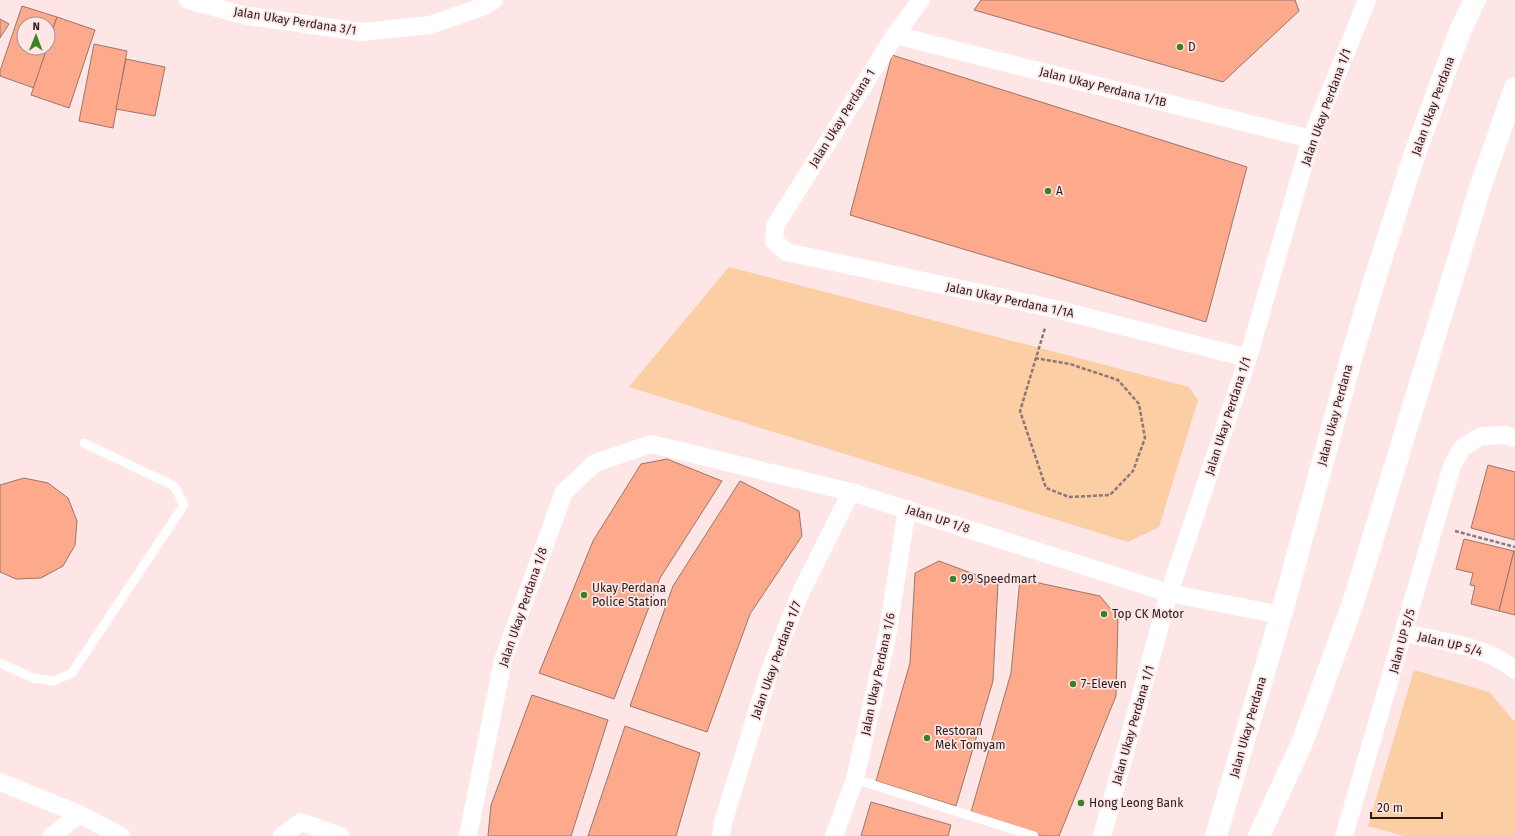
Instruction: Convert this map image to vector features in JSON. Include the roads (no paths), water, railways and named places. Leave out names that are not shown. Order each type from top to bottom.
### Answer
[{"type":"street","name":"Jalan Ukay Perdana 3/1","points":[[188,0],[244,8],[361,32],[430,25],[485,6],[494,0]]},
{"type":"street","name":"Jalan Ukay Perdana 1","points":[[774,241],[775,226],[895,35],[921,0]]},
{"type":"street","name":"Jalan Ukay Perdana 1/1","points":[[1102,836],[1169,593],[1248,358],[1311,139],[1367,0]]},
{"type":"street","name":"Jalan Ukay Perdana","points":[[1216,836],[1376,275],[1415,153],[1460,31],[1475,0]]},
{"type":"street","name":"Jalan Ukay Perdana 1/1B","points":[[895,35],[1311,139]]},
{"type":"street","points":[[1259,836],[1302,743],[1353,603],[1479,193],[1509,124],[1515,88]]},
{"type":"street","name":"Jalan Ukay Perdana 1/1A","points":[[774,241],[786,252],[1051,308],[1248,358]]},
{"type":"street","name":"Jalan UP 5/5","points":[[1344,836],[1452,466],[1462,448],[1481,436],[1506,435],[1515,438]]},
{"type":"street","name":"Jalan UP 1/8","points":[[595,463],[651,444],[851,492],[1169,593],[1280,615]]},
{"type":"street","name":"Jalan Ukay Perdana 1/8","points":[[468,836],[503,660],[564,492],[595,463]]},
{"type":"street","name":"Jalan Ukay Perdana 1/7","points":[[721,836],[723,823],[769,673],[799,596],[851,492]]},
{"type":"street","name":"Jalan Ukay Perdana 1/6","points":[[834,836],[855,779],[887,637],[908,509]]},
{"type":"street","name":"Jalan UP 5/4","points":[[1404,633],[1481,651],[1507,664],[1515,670]]},
{"type":"street","points":[[0,782],[79,814],[121,836]]},
{"type":"street","points":[[52,836],[79,814]]},
{"type":"street","points":[[282,836],[301,822],[340,836]]},
{"type":"lane","points":[[0,663],[33,678],[54,681],[72,673],[184,505],[174,486],[84,443]]},
{"type":"lane","points":[[855,779],[1034,836]]},
{"type":"place","name":"D","points":[[1180,47]]},
{"type":"place","name":"A","points":[[1048,191]]},
{"type":"place","name":"99 Speedmart","points":[[953,579]]},
{"type":"place","name":"Ukay Perdana Police Station","points":[[584,595]]},
{"type":"place","name":"Top CK Motor","points":[[1104,614]]},
{"type":"place","name":"7-Eleven","points":[[1073,684]]},
{"type":"place","name":"Restoran Mek Tomyam","points":[[927,738]]},
{"type":"place","name":"Hong Leong Bank","points":[[1081,803]]}]
